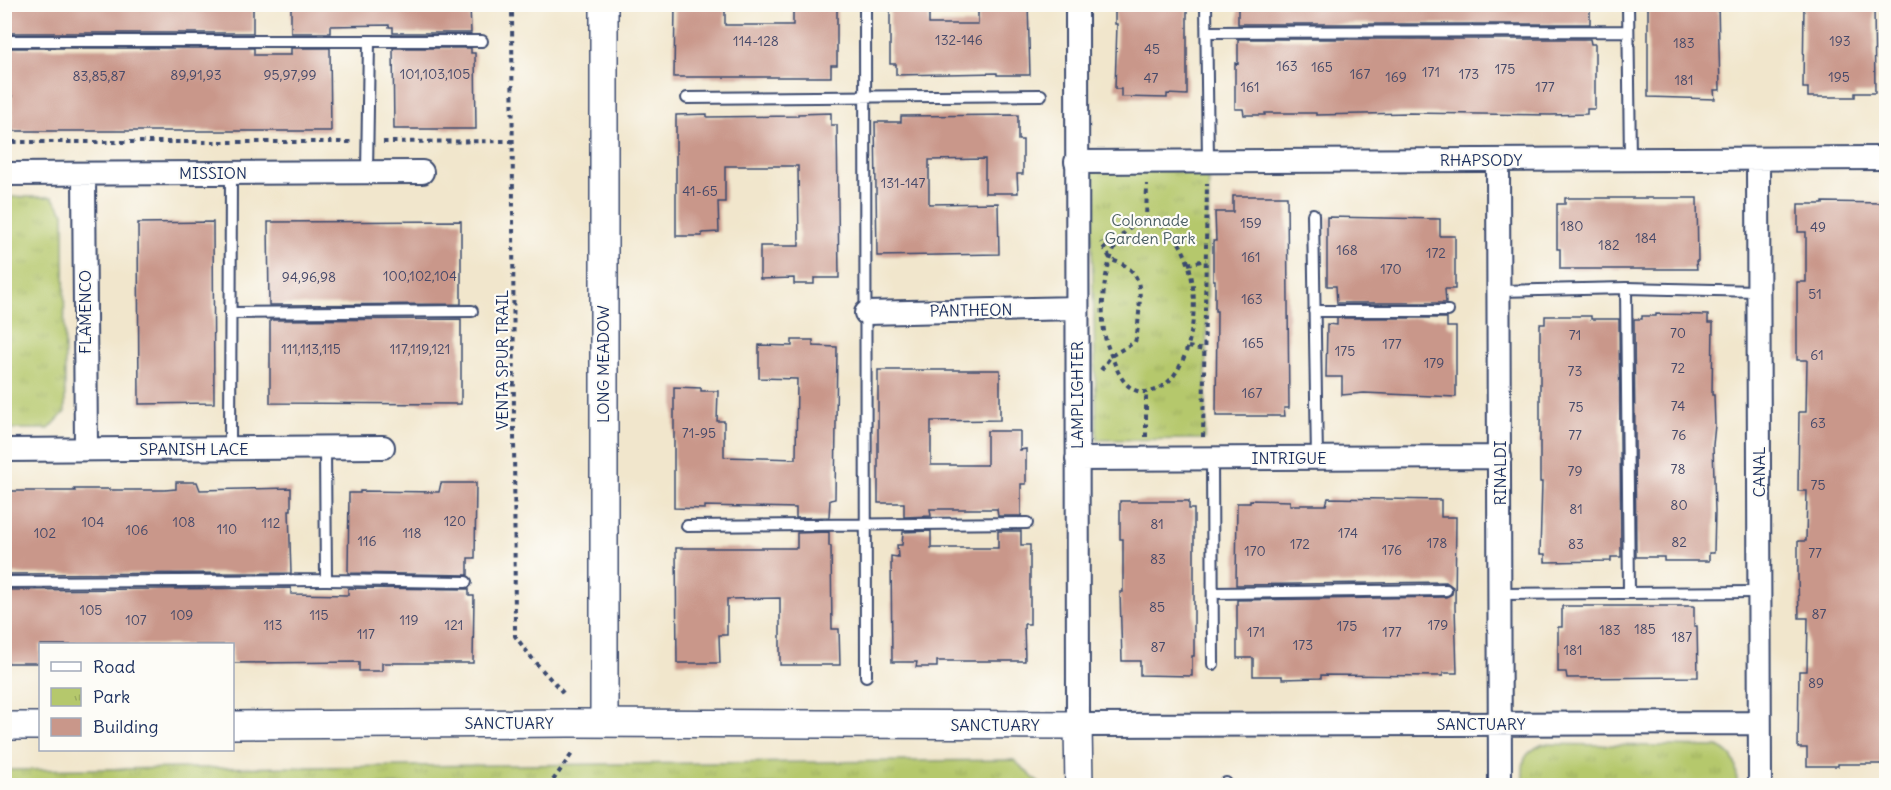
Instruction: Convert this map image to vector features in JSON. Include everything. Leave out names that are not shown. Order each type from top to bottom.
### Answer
[{"type":"street","name":"LONG MEADOW","points":[[604,4],[604,723]]},
{"type":"street","name":"LAMPLIGHTER","points":[[1077,4],[1079,786]]},
{"type":"street","name":"RHAPSODY","points":[[1076,162],[1887,158]]},
{"type":"street","name":"CANAL","points":[[1758,159],[1760,786]]},
{"type":"street","name":"RINALDI","points":[[1498,160],[1500,786]]},
{"type":"street","name":"MISSION","points":[[4,174],[422,172]]},
{"type":"street","name":"FLAMENCO","points":[[84,174],[86,449]]},
{"type":"street","name":"PANTHEON","points":[[866,313],[1077,308]]},
{"type":"street","name":"SPANISH LACE","points":[[4,450],[383,447]]},
{"type":"street","name":"INTRIGUE","points":[[1077,459],[1500,457]]},
{"type":"street","name":"SANCTUARY","points":[[234,725],[1758,723]]},
{"type":"street","points":[[4,726],[39,726]]},
{"type":"lane","points":[[865,4],[866,676]]},
{"type":"lane","points":[[1206,4],[1208,161]]},
{"type":"lane","points":[[1628,4],[1629,159]]},
{"type":"lane","points":[[1207,32],[1628,31]]},
{"type":"lane","points":[[4,41],[482,41]]},
{"type":"lane","points":[[368,172],[369,41]]},
{"type":"lane","points":[[687,98],[1041,95]]},
{"type":"lane","points":[[230,448],[231,173]]},
{"type":"lane","points":[[1312,214],[1317,458]]},
{"type":"lane","points":[[1499,291],[1626,288],[1758,291]]},
{"type":"lane","points":[[1626,288],[1629,593]]},
{"type":"lane","points":[[230,313],[472,311]]},
{"type":"lane","points":[[1314,311],[1448,311]]},
{"type":"lane","points":[[325,448],[326,580]]},
{"type":"lane","points":[[1207,458],[1213,593],[1213,664]]},
{"type":"lane","points":[[687,526],[1027,523]]},
{"type":"lane","points":[[4,582],[326,580],[466,582]]},
{"type":"lane","points":[[1213,593],[1446,590]]},
{"type":"lane","points":[[1500,594],[1759,592]]},
{"type":"path","name":"VENTA SPUR TRAIL","points":[[512,4],[515,636],[566,696]]},
{"type":"path","points":[[4,142],[513,141]]},
{"type":"path","points":[[1207,458],[1204,350],[1208,161]]},
{"type":"path","points":[[1146,222],[1147,162]]},
{"type":"path","points":[[1151,222],[1163,226],[1179,245],[1188,264],[1194,314],[1192,332],[1188,347],[1173,377],[1158,390],[1146,393],[1128,387],[1117,371],[1106,339],[1103,318],[1105,282],[1111,260],[1125,232],[1139,223],[1151,222]]},
{"type":"path","points":[[1077,403],[1112,356],[1135,342],[1141,294],[1138,279],[1124,263],[1111,260],[1101,241]]},
{"type":"path","points":[[1188,264],[1206,260]]},
{"type":"path","points":[[1188,347],[1204,350]]},
{"type":"path","points":[[1146,393],[1146,459]]},
{"type":"path","points":[[546,786],[554,779],[574,751]]},
{"type":"green space","name":"Colonnade Garden Park","points":[[1090,168],[1209,172],[1205,439],[1097,440]]},
{"type":"green space","points":[[5,197],[52,197],[64,213],[65,412],[49,429],[5,429]]},
{"type":"green space","points":[[1543,744],[1718,747],[1729,754],[1735,762],[1737,785],[1523,785],[1524,760],[1530,752]]},
{"type":"green space","points":[[1014,760],[1041,785],[4,785],[5,770]]},
{"type":"building","points":[[4,4],[253,4],[253,33],[4,33]]},
{"type":"building","points":[[291,4],[470,4],[471,33],[393,33],[393,27],[389,25],[330,26],[330,33],[291,33]]},
{"type":"building","points":[[675,4],[725,4],[725,25],[793,25],[793,4],[837,4],[837,65],[831,65],[831,77],[674,77]]},
{"type":"building","points":[[890,4],[929,4],[929,24],[978,24],[978,4],[1028,4],[1030,75],[997,75],[997,73],[896,75],[896,64],[890,64]]},
{"type":"building","points":[[1115,4],[1187,4],[1187,95],[1167,94],[1167,98],[1121,97],[1121,89],[1115,89],[1117,24],[1115,24]]},
{"type":"building","points":[[1238,4],[1590,4],[1590,24],[1238,24]]},
{"type":"building","points":[[1648,4],[1718,4],[1720,90],[1714,90],[1715,99],[1648,97]]},
{"type":"building","points":[[1804,4],[1874,4],[1875,93],[1855,93],[1855,97],[1808,97],[1808,88],[1803,88]]},
{"type":"building","points":[[1238,39],[1590,39],[1591,44],[1595,44],[1595,109],[1587,109],[1587,114],[1551,115],[1265,113],[1265,115],[1244,115],[1243,109],[1235,109],[1235,63],[1238,64]]},
{"type":"building","points":[[4,48],[254,48],[254,55],[291,55],[291,48],[330,48],[331,131],[12,131],[12,96],[4,96]]},
{"type":"building","points":[[393,48],[471,48],[471,53],[475,53],[476,129],[394,129]]},
{"type":"building","points":[[831,113],[831,125],[837,125],[839,278],[814,278],[814,284],[794,284],[794,278],[760,279],[760,246],[799,246],[798,166],[725,166],[725,202],[718,202],[719,232],[702,233],[702,236],[676,236],[676,115],[798,116],[798,114]]},
{"type":"building","points":[[1018,115],[1018,140],[1023,140],[1023,174],[1017,174],[1018,193],[985,193],[985,159],[929,160],[929,204],[998,203],[999,254],[877,256],[875,122],[901,122],[901,116]]},
{"type":"building","points":[[1233,196],[1287,196],[1289,408],[1284,408],[1285,416],[1216,416],[1217,311],[1215,311],[1215,280],[1213,280],[1213,241],[1216,241],[1215,212],[1233,212]]},
{"type":"building","points":[[1565,198],[1697,198],[1697,269],[1560,269],[1560,249],[1557,249],[1557,204],[1565,204]]},
{"type":"building","points":[[1823,202],[1884,203],[1886,215],[1886,764],[1807,766],[1807,748],[1798,748],[1799,671],[1807,671],[1808,618],[1799,618],[1798,578],[1798,541],[1806,541],[1807,491],[1798,491],[1799,412],[1806,412],[1807,360],[1797,360],[1797,282],[1806,282],[1806,232],[1798,232],[1798,204],[1823,204]]},
{"type":"building","points":[[1327,217],[1440,219],[1440,236],[1455,236],[1455,289],[1445,289],[1446,303],[1337,303],[1336,286],[1327,286]]},
{"type":"building","points":[[461,221],[461,304],[269,305],[268,222]]},
{"type":"building","points":[[213,222],[214,403],[139,404],[138,223]]},
{"type":"building","points":[[1656,314],[1708,315],[1708,323],[1713,323],[1715,511],[1714,553],[1709,553],[1709,561],[1664,561],[1664,557],[1636,557],[1634,319],[1642,319],[1642,316],[1656,316]]},
{"type":"building","points":[[1545,316],[1591,316],[1591,319],[1619,319],[1621,557],[1611,557],[1611,561],[1545,562],[1545,554],[1540,554],[1542,482],[1540,482],[1540,324],[1545,324]]},
{"type":"building","points":[[1337,318],[1447,318],[1447,327],[1456,327],[1456,397],[1364,393],[1342,395],[1342,377],[1326,377],[1327,324],[1337,325]]},
{"type":"building","points":[[461,319],[461,404],[270,403],[270,320]]},
{"type":"building","points":[[792,340],[813,340],[813,346],[837,347],[835,499],[830,500],[829,517],[796,518],[796,508],[705,506],[705,509],[674,508],[674,387],[718,391],[717,421],[724,421],[724,457],[796,459],[797,379],[759,378],[759,345],[792,346]]},
{"type":"building","points":[[878,370],[1000,370],[1000,420],[931,421],[931,465],[987,465],[987,431],[1020,431],[1020,450],[1026,449],[1026,484],[1021,484],[1021,516],[998,516],[997,509],[930,509],[931,516],[904,517],[904,503],[878,503]]},
{"type":"building","points":[[176,482],[197,482],[200,490],[291,488],[291,510],[289,510],[291,573],[4,574],[4,491],[165,490],[176,489]]},
{"type":"building","points":[[441,483],[476,483],[475,558],[468,558],[468,575],[348,573],[349,493],[360,493],[360,491],[439,492]]},
{"type":"building","points":[[1328,498],[1441,500],[1441,517],[1456,517],[1457,673],[1443,673],[1443,676],[1321,675],[1321,678],[1282,679],[1282,676],[1253,676],[1253,658],[1237,658],[1237,600],[1446,597],[1452,594],[1453,587],[1446,582],[1236,585],[1237,503],[1250,503],[1250,500],[1290,501],[1290,505],[1326,505]]},
{"type":"building","points":[[1120,501],[1189,501],[1189,509],[1194,509],[1192,676],[1140,675],[1140,661],[1122,661],[1120,592],[1123,592],[1123,539],[1120,539]]},
{"type":"building","points":[[931,531],[931,548],[998,548],[998,531],[1021,531],[1021,545],[1030,545],[1030,624],[1024,624],[1025,661],[937,661],[937,667],[916,667],[917,662],[892,662],[891,556],[898,557],[897,545],[902,545],[903,532]]},
{"type":"building","points":[[829,532],[832,629],[839,629],[840,665],[780,665],[780,598],[727,599],[727,635],[719,635],[720,663],[677,663],[676,548],[797,548],[797,533]]},
{"type":"building","points":[[291,588],[291,594],[348,595],[348,588],[469,589],[469,596],[474,596],[473,663],[382,663],[382,671],[359,671],[359,662],[234,663],[234,643],[39,643],[39,663],[4,663],[4,590]]},
{"type":"building","points":[[1562,606],[1694,606],[1694,626],[1697,626],[1698,677],[1567,678],[1566,672],[1558,672],[1558,627],[1562,627]]}]
